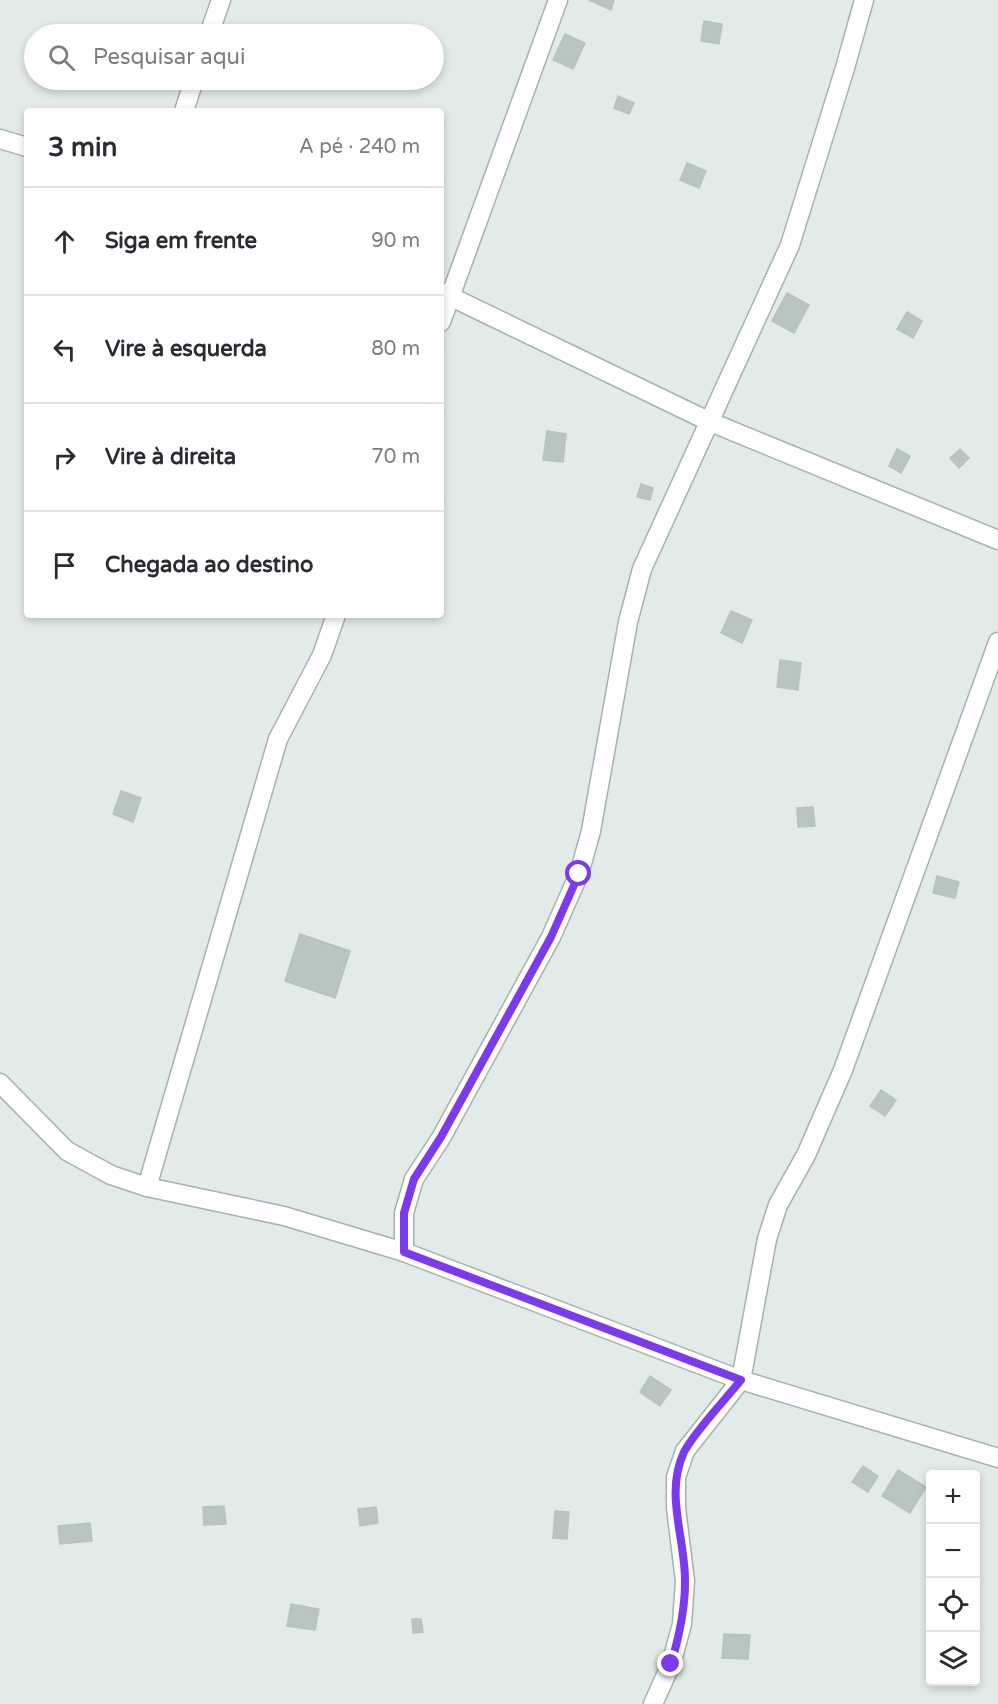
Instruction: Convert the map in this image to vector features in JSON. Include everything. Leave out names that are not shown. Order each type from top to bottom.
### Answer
[{"type":"street","points":[[213,24],[221,0]]},
{"type":"street","points":[[558,0],[446,294],[708,421],[998,540]]},
{"type":"street","points":[[404,1252],[404,1213],[414,1179],[441,1137],[546,947],[579,874],[591,831],[628,622],[642,568],[790,245],[864,0]]},
{"type":"street","points":[[185,108],[191,90]]},
{"type":"street","points":[[0,139],[24,146]]},
{"type":"street","points":[[147,1187],[278,739],[322,655],[335,618]]},
{"type":"street","points":[[653,1704],[671,1664],[682,1624],[686,1581],[676,1508],[676,1477],[685,1451],[741,1380],[767,1239],[778,1205],[806,1155],[843,1070],[998,642]]},
{"type":"street","points":[[0,1083],[68,1151],[111,1175],[147,1187],[284,1216],[404,1252],[741,1380],[998,1458]]},
{"type":"building","points":[[589,0],[614,0],[611,10]]},
{"type":"building","points":[[704,21],[722,24],[719,44],[701,41]]},
{"type":"building","points":[[565,34],[585,43],[573,69],[553,60]]},
{"type":"building","points":[[618,96],[634,103],[629,114],[614,108]]},
{"type":"building","points":[[687,163],[706,171],[699,188],[680,180]]},
{"type":"building","points":[[787,293],[809,305],[794,333],[772,321]]},
{"type":"building","points":[[907,312],[922,321],[913,338],[897,329]]},
{"type":"building","points":[[547,431],[566,434],[563,462],[543,460]]},
{"type":"building","points":[[897,449],[910,456],[901,473],[889,466]]},
{"type":"building","points":[[960,449],[969,458],[959,468],[950,458]]},
{"type":"building","points":[[641,484],[653,488],[650,500],[637,497]]},
{"type":"building","points":[[731,611],[752,620],[742,643],[721,633]]},
{"type":"building","points":[[780,660],[801,663],[798,690],[777,687]]},
{"type":"building","points":[[121,791],[141,798],[133,822],[113,814]]},
{"type":"building","points":[[813,807],[815,826],[798,827],[797,808]]},
{"type":"building","points":[[937,876],[959,882],[955,898],[933,893]]},
{"type":"building","points":[[300,934],[350,951],[335,998],[285,981]]},
{"type":"building","points":[[881,1090],[896,1100],[885,1116],[870,1106]]},
{"type":"building","points":[[650,1376],[671,1390],[660,1406],[640,1392]]},
{"type":"building","points":[[863,1466],[878,1476],[868,1492],[852,1482]]},
{"type":"building","points":[[898,1470],[926,1487],[910,1513],[882,1496]]},
{"type":"building","points":[[224,1506],[226,1524],[204,1525],[203,1507]]},
{"type":"building","points":[[376,1507],[378,1523],[360,1526],[358,1509]]},
{"type":"building","points":[[555,1511],[569,1512],[567,1539],[553,1538]]},
{"type":"building","points":[[90,1523],[92,1541],[60,1544],[58,1526]]},
{"type":"building","points":[[291,1604],[319,1609],[315,1630],[287,1626]]},
{"type":"building","points":[[412,1619],[421,1619],[423,1632],[413,1633]]},
{"type":"building","points":[[724,1634],[750,1635],[748,1659],[722,1658]]},
{"type":"route","points":[[579,874],[551,937],[441,1137],[414,1179],[404,1213],[404,1252],[741,1380],[685,1451],[676,1477],[676,1508],[686,1581],[682,1624],[671,1664]]}]
